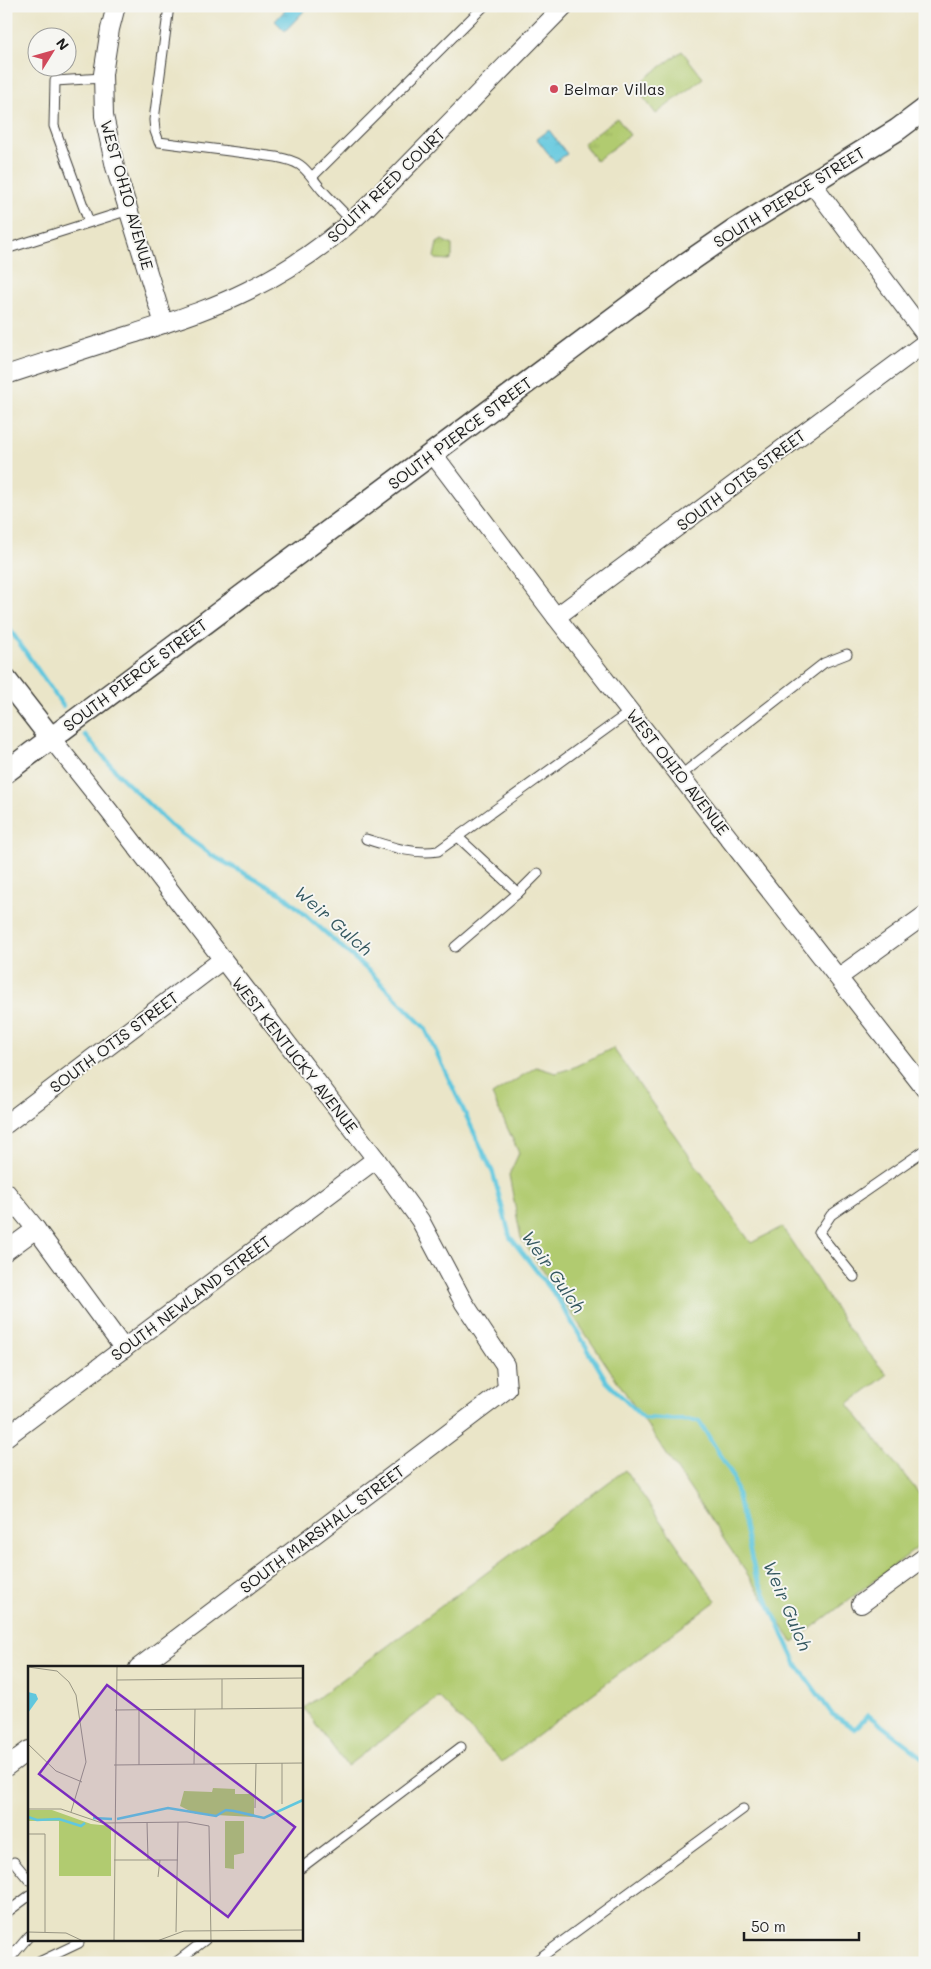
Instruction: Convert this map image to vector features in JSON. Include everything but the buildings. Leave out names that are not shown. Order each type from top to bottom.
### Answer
[{"type":"street","name":"WEST OHIO AVENUE","points":[[116,6],[110,29],[103,78],[105,125],[164,324]]},
{"type":"street","name":"SOUTH REED COURT","points":[[6,375],[164,324],[221,303],[262,284],[318,250],[352,221],[564,6]]},
{"type":"street","name":"SOUTH PIERCE STREET","points":[[6,772],[709,247],[897,130],[925,109]]},
{"type":"street","points":[[811,182],[925,334]]},
{"type":"street","name":"SOUTH OTIS STREET","points":[[556,617],[925,343]]},
{"type":"street","name":"WEST OHIO AVENUE","points":[[433,454],[556,617],[925,1089]]},
{"type":"street","points":[[6,680],[51,738]]},
{"type":"street","name":"WEST KENTUCKY AVENUE","points":[[51,738],[376,1159],[420,1220],[464,1303],[505,1365],[507,1389]]},
{"type":"street","points":[[839,977],[925,914]]},
{"type":"street","name":"SOUTH OTIS STREET","points":[[6,1124],[222,960]]},
{"type":"street","name":"SOUTH NEWLAND STREET","points":[[6,1437],[376,1159]]},
{"type":"street","points":[[6,1192],[36,1229],[124,1349]]},
{"type":"street","points":[[6,1251],[36,1229]]},
{"type":"street","name":"SOUTH MARSHALL STREET","points":[[141,1666],[507,1389]]},
{"type":"street","points":[[861,1604],[925,1557]]},
{"type":"street","points":[[6,1767],[28,1751]]},
{"type":"lane","points":[[169,6],[154,120],[154,131],[159,142],[283,158],[305,167],[326,194],[352,221]]},
{"type":"lane","points":[[313,176],[484,6]]},
{"type":"lane","points":[[89,222],[54,126],[55,81],[103,78]]},
{"type":"lane","points":[[6,249],[129,210]]},
{"type":"lane","points":[[681,775],[824,663],[847,654]]},
{"type":"lane","points":[[366,839],[400,850],[427,853],[438,851],[631,711]]},
{"type":"lane","points":[[458,837],[518,893]]},
{"type":"lane","points":[[455,947],[518,893],[538,873]]},
{"type":"lane","points":[[854,1277],[819,1233],[831,1215],[925,1150]]},
{"type":"lane","points":[[302,1867],[461,1747]]},
{"type":"lane","points":[[533,1963],[744,1809]]},
{"type":"lane","points":[[14,1862],[28,1879]]},
{"type":"lane","points":[[6,1913],[28,1897]]},
{"type":"lane","points":[[6,1963],[28,1937]]},
{"type":"lane","points":[[37,1963],[78,1942]]},
{"type":"lane","points":[[175,1963],[202,1942]]},
{"type":"green space","points":[[682,51],[703,78],[656,114],[635,86]]},
{"type":"green space","points":[[617,118],[630,135],[596,161],[583,143]]},
{"type":"green space","points":[[442,240],[452,245],[452,257],[449,260],[436,259],[434,257],[437,243]]},
{"type":"green space","points":[[613,1048],[751,1243],[782,1227],[848,1328],[887,1375],[848,1404],[925,1501],[925,1542],[793,1642],[521,1238],[509,1175],[519,1153],[492,1095],[536,1067],[556,1073],[572,1068]]},
{"type":"green space","points":[[625,1470],[716,1601],[502,1762],[439,1697],[347,1766],[304,1708]]},
{"type":"water","points":[[289,6],[300,6],[305,10],[285,31],[275,21]]},
{"type":"water","points":[[549,130],[567,154],[555,162],[537,139]]},
{"type":"waterway","name":"Weir Gulch","points":[[6,624],[63,706]]},
{"type":"waterway","name":"Weir Gulch","points":[[85,735],[120,776],[170,825],[213,856],[282,894],[371,973],[425,1028],[493,1173],[510,1237],[557,1297],[607,1382],[643,1418],[699,1421],[733,1476],[755,1573],[797,1665],[832,1714],[855,1729],[868,1715],[925,1759]]},
{"type":"place","name":"Belmar Villas","points":[[554,89]]}]
